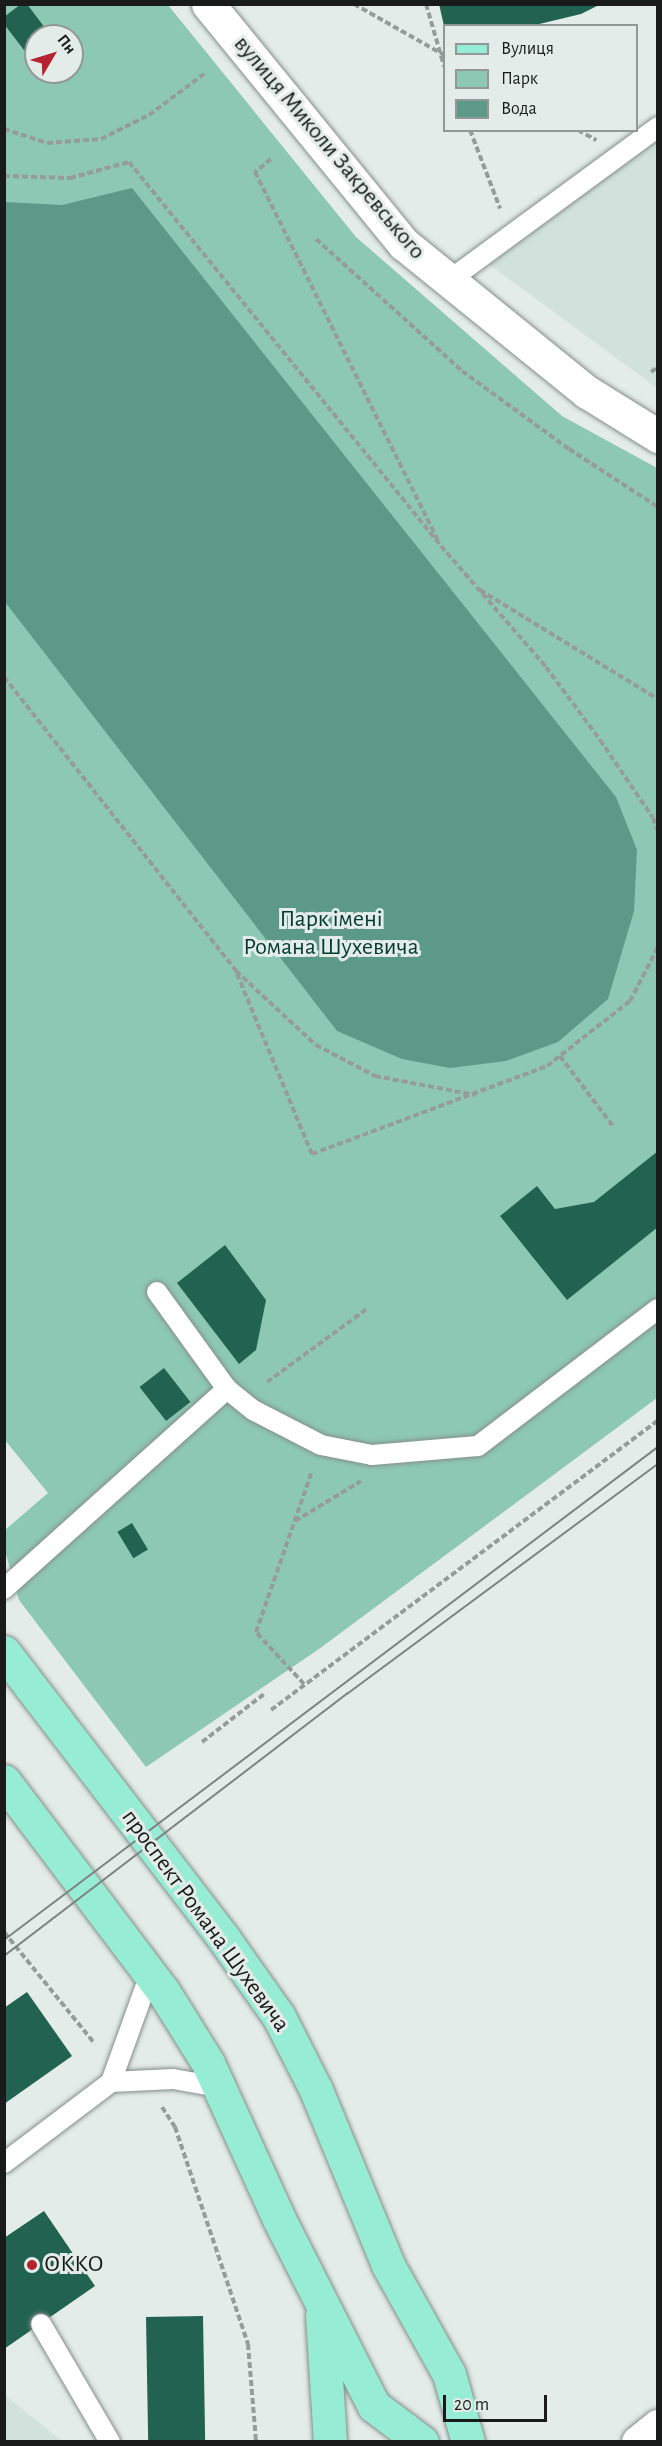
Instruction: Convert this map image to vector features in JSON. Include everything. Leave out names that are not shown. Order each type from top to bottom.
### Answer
[{"type":"main road","name":"проспект Романа Шухевича","points":[[4,1652],[224,1939],[279,2018],[316,2090],[388,2265],[449,2374],[468,2442]]},
{"type":"main road","points":[[4,1781],[150,1974],[208,2063],[321,2301],[374,2406],[422,2442]]},
{"type":"main road","points":[[321,2301],[330,2442]]},
{"type":"street","name":"вулиця Миколи Закревського","points":[[208,4],[404,244],[447,282],[587,392],[657,436]]},
{"type":"street","points":[[638,2442],[657,2426]]},
{"type":"lane","points":[[447,282],[657,127]]},
{"type":"lane","points":[[157,1292],[227,1389],[253,1410],[321,1445],[372,1455],[478,1446],[657,1309]]},
{"type":"lane","points":[[4,1589],[227,1389]]},
{"type":"lane","points":[[111,2082],[150,1974]]},
{"type":"lane","points":[[4,2163],[111,2082],[142,2078],[219,2087]]},
{"type":"lane","points":[[41,2324],[110,2442]]},
{"type":"path","points":[[354,4],[443,54]]},
{"type":"path","points":[[426,4],[443,63]]},
{"type":"path","points":[[4,129],[47,143],[101,139],[149,116],[204,74]]},
{"type":"path","points":[[471,132],[511,235]]},
{"type":"path","points":[[271,159],[255,172],[441,546]]},
{"type":"path","points":[[4,176],[70,178],[129,162],[441,546],[546,667],[600,740],[653,818],[657,831]]},
{"type":"path","points":[[316,239],[462,371],[657,507]]},
{"type":"path","points":[[651,372],[657,367]]},
{"type":"path","points":[[477,588],[657,699]]},
{"type":"path","points":[[4,677],[236,970],[316,1045],[375,1076],[476,1095]]},
{"type":"path","points":[[236,970],[312,1154],[476,1095],[547,1066],[630,1001],[657,947]]},
{"type":"path","points":[[560,1056],[613,1126]]},
{"type":"path","points":[[267,1382],[368,1308]]},
{"type":"path","points":[[271,1710],[657,1421]]},
{"type":"path","points":[[304,1684],[256,1632],[321,1445]]},
{"type":"path","points":[[294,1521],[412,1451]]},
{"type":"path","points":[[202,1742],[264,1694]]},
{"type":"path","points":[[4,1932],[94,2044]]},
{"type":"path","points":[[142,2078],[175,2127],[248,2344],[256,2442]]},
{"type":"shaded area","points":[[657,133],[657,388],[486,262]]},
{"type":"shaded area","points":[[5,2395],[62,2441],[5,2441]]},
{"type":"green space","name":"Парк імені Романа Шухевича","points":[[5,5],[168,5],[356,237],[562,416],[657,468],[657,1398],[319,1649],[146,1767],[19,1600],[5,1551],[5,1530],[48,1493],[4,1439]]},
{"type":"water","points":[[132,188],[616,797],[637,850],[634,911],[608,999],[558,1042],[506,1061],[450,1068],[402,1059],[337,1031],[5,602],[5,202],[62,205]]},
{"type":"building","points":[[21,4],[27,4],[42,24],[24,24],[24,50],[4,24],[4,17]]},
{"type":"building","points":[[439,4],[601,4],[581,14],[539,24],[444,24]]},
{"type":"building","points":[[658,1151],[658,1227],[567,1300],[500,1216],[537,1186],[555,1209],[594,1202]]},
{"type":"building","points":[[225,1245],[266,1300],[256,1350],[239,1364],[177,1283]]},
{"type":"building","points":[[164,1368],[190,1402],[166,1421],[140,1387]]},
{"type":"building","points":[[132,1523],[148,1550],[133,1558],[117,1532]]},
{"type":"building","points":[[27,1992],[72,2056],[4,2104],[4,2008]]},
{"type":"building","points":[[44,2211],[95,2286],[4,2349],[4,2238]]},
{"type":"building","points":[[203,2316],[205,2442],[148,2442],[146,2317]]},
{"type":"tram line","points":[[4,1940],[658,1447]]},
{"type":"tram line","points":[[4,1956],[347,1694],[658,1464]]},
{"type":"place","name":"ОККО","points":[[32,2265]]}]
